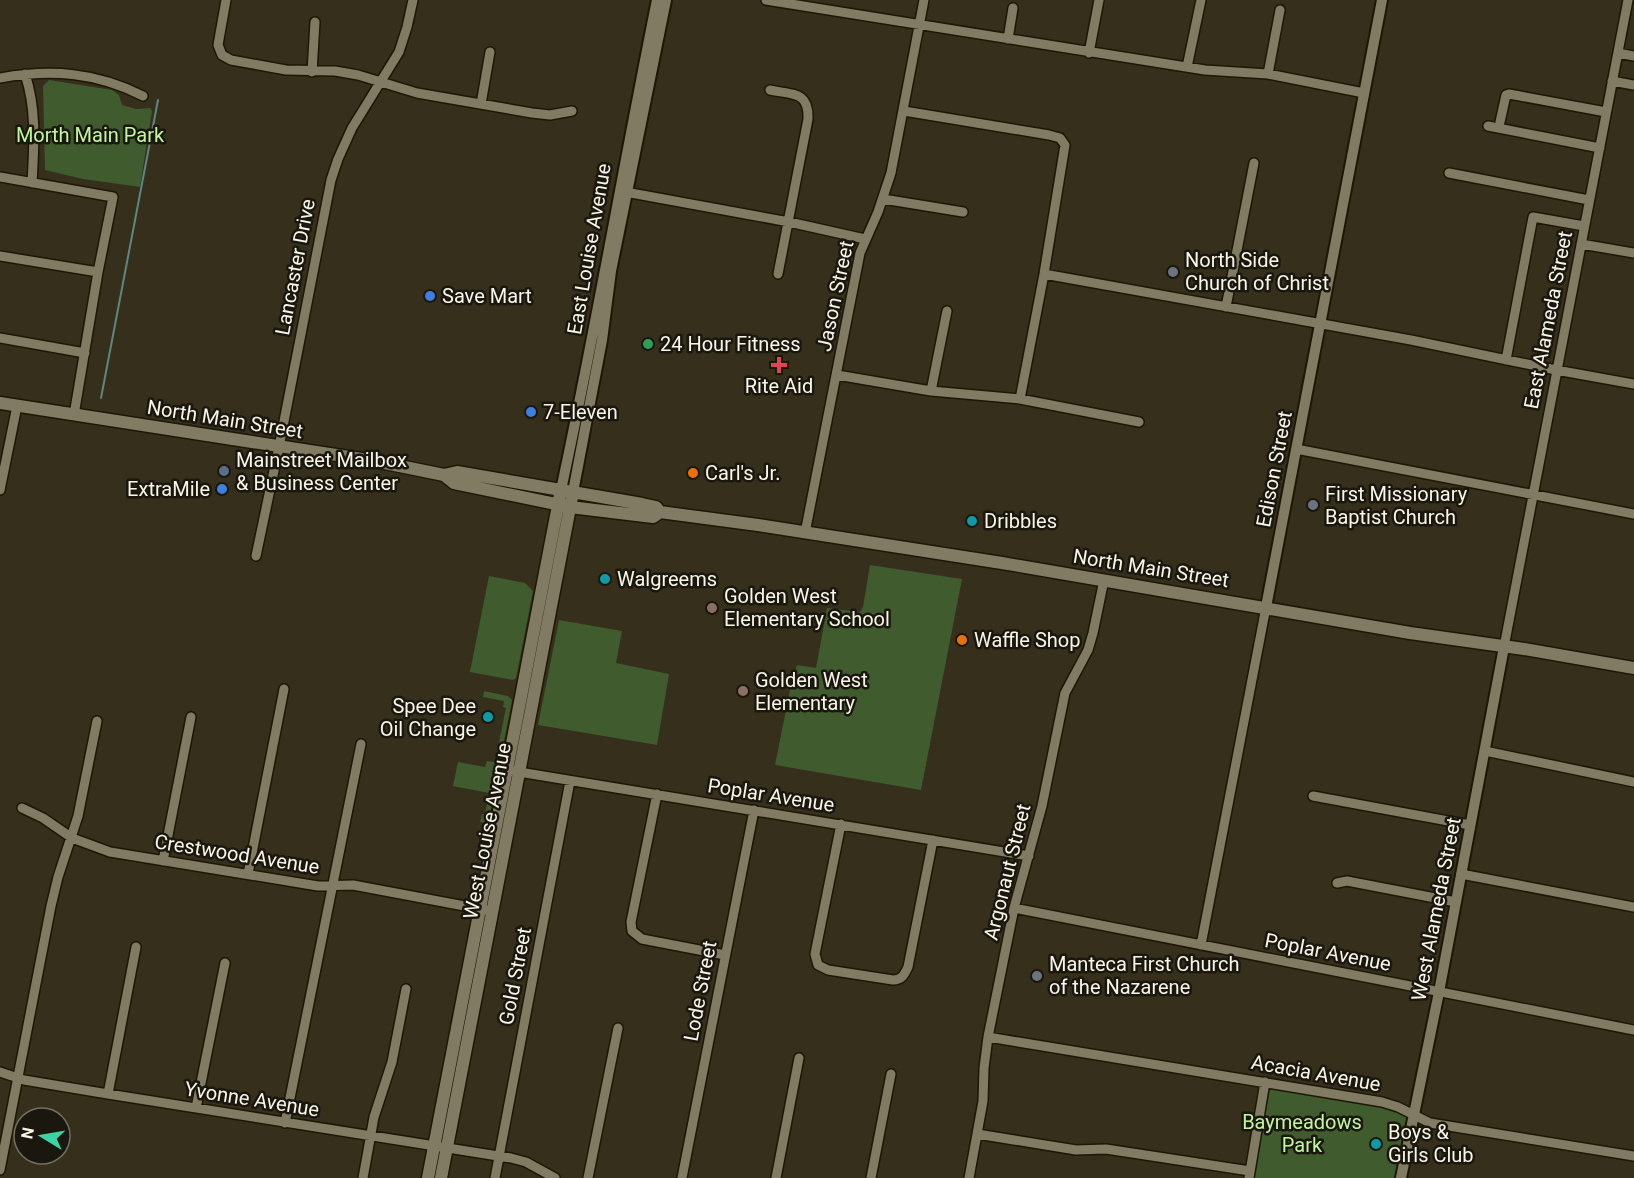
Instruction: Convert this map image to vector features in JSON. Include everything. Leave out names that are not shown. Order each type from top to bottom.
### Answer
[{"type":"main road","name":"North Main Street","points":[[0,403],[375,461],[444,475],[456,472],[656,507],[660,512],[1104,580],[1410,633],[1634,668]]},
{"type":"main road","name":"North Main Street","points":[[444,475],[454,483],[564,506],[653,517],[660,512]]},
{"type":"main road","name":"East Louise Avenue","points":[[564,506],[567,491]]},
{"type":"main road","name":"West Louise Avenue","points":[[428,1178],[440,1148],[564,506]]},
{"type":"main road","name":"West Louise Avenue","points":[[440,1148],[441,1178]]},
{"type":"street","points":[[226,0],[219,45],[220,52],[231,60],[312,72],[346,73],[417,93],[550,115],[572,111]]},
{"type":"street","name":"Lancaster Drive","points":[[256,556],[331,180],[352,128],[399,52],[413,0]]},
{"type":"street","name":"East Louise Avenue","points":[[567,491],[582,395],[623,191],[657,0]]},
{"type":"street","name":"East Louise Avenue","points":[[623,191],[666,0]]},
{"type":"street","points":[[766,0],[1089,53],[1205,70],[1268,74],[1364,93]]},
{"type":"street","points":[[833,11],[835,0]]},
{"type":"street","name":"Jason Street","points":[[805,533],[860,254],[883,199],[891,173],[924,0]]},
{"type":"street","points":[[1089,53],[1099,0]]},
{"type":"street","points":[[1187,67],[1201,0]]},
{"type":"street","name":"Edison Street","points":[[1201,945],[1382,0]]},
{"type":"street","name":"East Alameda Street","points":[[1504,647],[1628,0]]},
{"type":"street","points":[[1008,39],[1013,8]]},
{"type":"street","points":[[1268,74],[1280,10]]},
{"type":"street","points":[[312,72],[315,22]]},
{"type":"street","points":[[481,104],[490,52]]},
{"type":"street","points":[[1618,53],[1634,56]]},
{"type":"street","points":[[0,78],[25,74],[58,73],[120,84],[143,96]]},
{"type":"street","points":[[25,74],[30,90],[34,127],[32,183]]},
{"type":"street","points":[[1612,81],[1634,85]]},
{"type":"street","points":[[770,90],[804,99],[808,107],[778,274]]},
{"type":"street","points":[[1500,122],[1504,99],[1509,94],[1606,112]]},
{"type":"street","points":[[904,111],[1049,135],[1063,141],[1065,150],[1020,399]]},
{"type":"street","points":[[1488,126],[1600,148]]},
{"type":"street","points":[[1226,308],[1254,163]]},
{"type":"street","points":[[1449,173],[1589,200]]},
{"type":"street","points":[[0,177],[113,197],[74,415]]},
{"type":"street","points":[[623,191],[789,222],[865,239]]},
{"type":"street","points":[[883,199],[963,212]]},
{"type":"street","points":[[1506,360],[1533,217],[1584,226]]},
{"type":"street","points":[[1581,244],[1634,254]]},
{"type":"street","points":[[0,256],[98,272]]},
{"type":"street","points":[[1044,274],[1410,340],[1634,384]]},
{"type":"street","points":[[931,391],[946,311]]},
{"type":"street","points":[[0,338],[85,353]]},
{"type":"street","points":[[837,375],[931,391],[1020,399],[1139,422]]},
{"type":"street","points":[[0,490],[17,406]]},
{"type":"street","points":[[1296,449],[1634,514]]},
{"type":"street","name":"Argonaut Street","points":[[969,1178],[983,1101],[988,1037],[1014,908],[1042,806],[1065,693],[1088,650],[1094,633],[1104,580]]},
{"type":"street","name":"West Alameda Street","points":[[1401,1178],[1504,647]]},
{"type":"street","points":[[248,874],[284,689]]},
{"type":"street","points":[[163,861],[191,717]]},
{"type":"street","points":[[0,1170],[58,877],[72,838],[97,721]]},
{"type":"street","points":[[285,1123],[361,744]]},
{"type":"street","points":[[1485,751],[1634,782]]},
{"type":"street","name":"Poplar Avenue","points":[[513,771],[1029,856]]},
{"type":"street","name":"Gold Street","points":[[495,1178],[570,781]]},
{"type":"street","points":[[657,794],[631,922],[632,931],[642,939],[725,955]]},
{"type":"street","points":[[1313,796],[1470,825]]},
{"type":"street","name":"Crestwood Avenue","points":[[22,808],[43,818],[72,838],[110,852],[318,886],[353,885],[486,910]]},
{"type":"street","name":"Lode Street","points":[[682,1178],[754,810]]},
{"type":"street","points":[[841,824],[815,954],[818,965],[828,970],[893,981],[904,975],[908,968],[933,840]]},
{"type":"street","points":[[1461,874],[1634,907]]},
{"type":"street","points":[[1337,882],[1347,881],[1456,902]]},
{"type":"street","name":"Poplar Avenue","points":[[1014,908],[1634,1030]]},
{"type":"street","points":[[108,1094],[136,946]]},
{"type":"street","points":[[196,1108],[225,963]]},
{"type":"street","points":[[363,1178],[374,1118],[392,1062],[406,989]]},
{"type":"street","points":[[588,1178],[618,1028]]},
{"type":"street","name":"Acacia Avenue","points":[[988,1037],[1382,1102],[1398,1107],[1430,1123],[1634,1156]]},
{"type":"street","points":[[776,1178],[799,1058]]},
{"type":"street","name":"Yvonne Avenue","points":[[0,1072],[108,1094],[526,1162],[555,1178]]},
{"type":"street","points":[[871,1178],[891,1074]]},
{"type":"street","points":[[977,1134],[1077,1150],[1106,1149],[1249,1174],[1265,1082]]},
{"type":"green space","name":"Morth Main Park","points":[[49,80],[112,90],[119,95],[122,105],[136,109],[150,108],[152,111],[140,187],[83,179],[45,170],[43,86]]},
{"type":"green space","points":[[870,565],[962,579],[921,790],[775,765],[797,665],[816,668],[827,608],[860,612],[863,607]]},
{"type":"green space","points":[[489,576],[525,583],[533,591],[516,678],[513,680],[470,672]]},
{"type":"green space","points":[[559,620],[622,631],[616,663],[669,674],[657,745],[538,725]]},
{"type":"green space","points":[[484,691],[508,696],[512,700],[488,824],[480,822],[482,814],[485,814],[489,793],[453,786],[458,762],[485,767],[487,761],[495,762],[506,708],[503,707],[504,701],[483,697]]},
{"type":"green space","name":"Baymeadows Park","points":[[1265,1082],[1382,1102],[1414,1115],[1401,1178],[1249,1178]]},
{"type":"waterway","points":[[101,398],[158,100]]},
{"type":"place","name":"North Side Church of Christ","points":[[1173,272]]},
{"type":"place","name":"Save Mart","points":[[430,296]]},
{"type":"place","name":"24 Hour Fitness","points":[[648,344]]},
{"type":"place","name":"Rite Aid","points":[[779,365]]},
{"type":"place","name":"7-Eleven","points":[[531,412]]},
{"type":"place","name":"Mainstreet Mailbox & Business Center","points":[[224,471]]},
{"type":"place","name":"Carl's Jr.","points":[[693,473]]},
{"type":"place","name":"ExtraMile","points":[[222,489]]},
{"type":"place","name":"First Missionary Baptist Church","points":[[1313,505]]},
{"type":"place","name":"Dribbles","points":[[972,521]]},
{"type":"place","name":"Walgreems","points":[[605,579]]},
{"type":"place","name":"Golden West Elementary School","points":[[712,608]]},
{"type":"place","name":"Waffle Shop","points":[[962,640]]},
{"type":"place","name":"Golden West Elementary","points":[[743,691]]},
{"type":"place","name":"Spee Dee Oil Change","points":[[488,717]]},
{"type":"place","name":"Manteca First Church of the Nazarene","points":[[1037,976]]},
{"type":"place","name":"Boys & Girls Club","points":[[1376,1144]]}]
